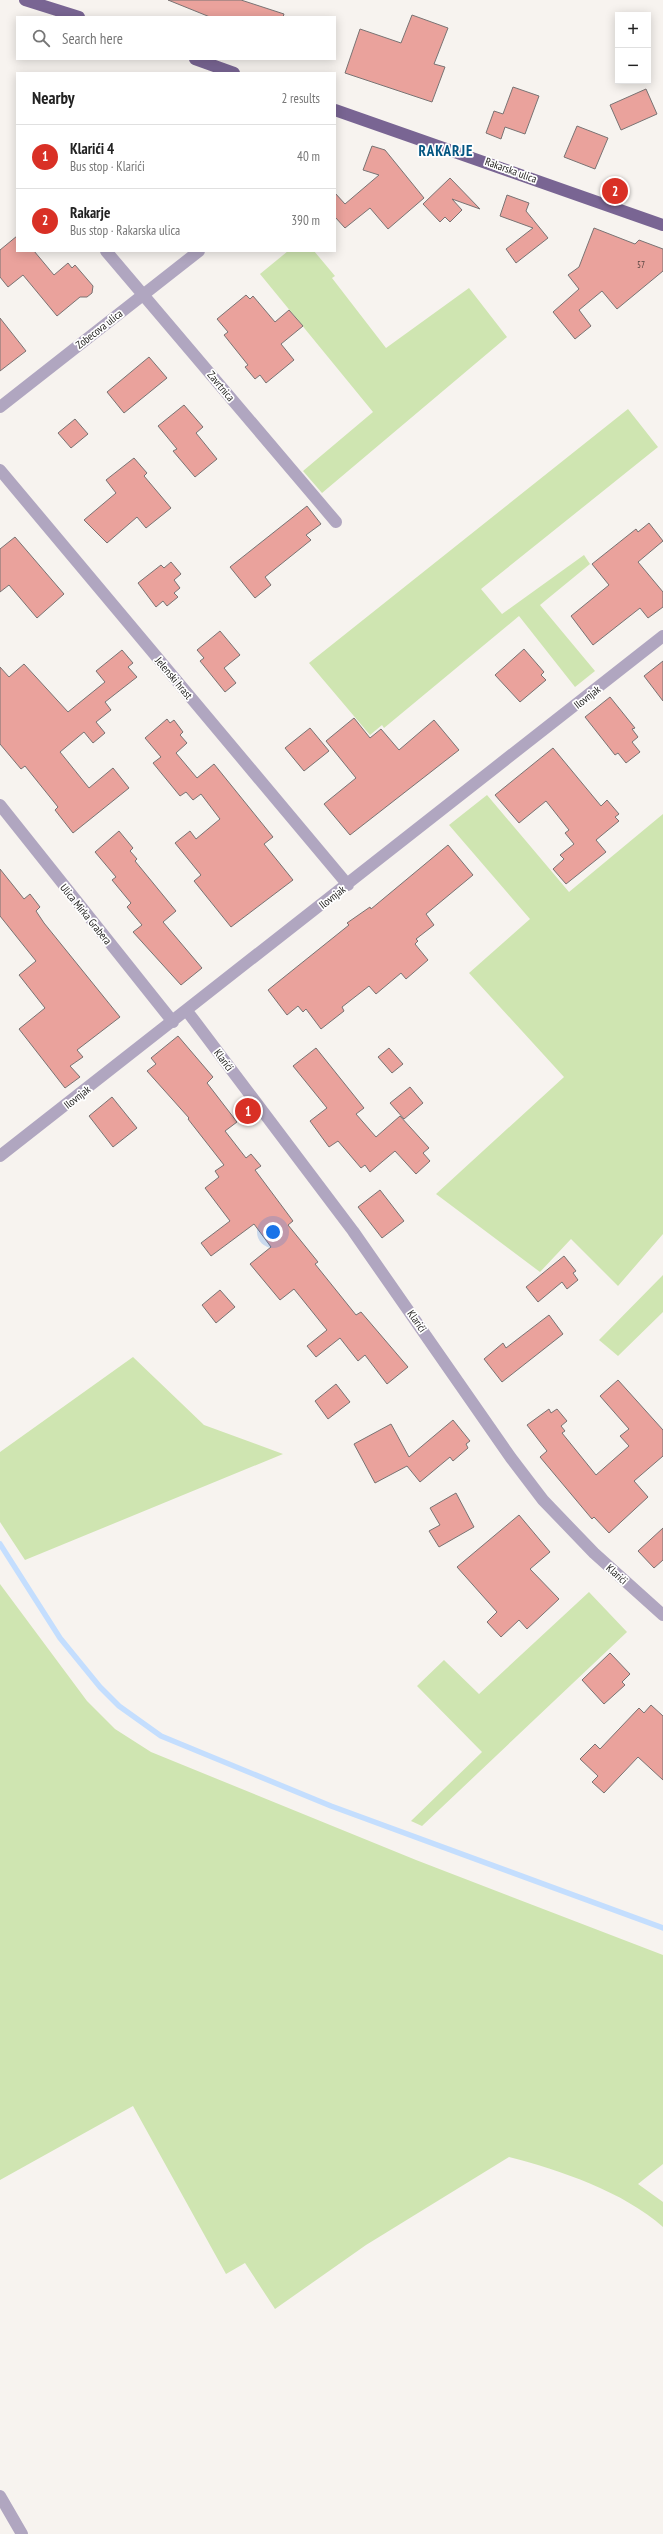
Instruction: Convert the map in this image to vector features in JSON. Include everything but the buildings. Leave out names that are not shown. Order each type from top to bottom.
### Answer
[{"type":"main road","points":[[25,0],[75,16]]},
{"type":"main road","points":[[198,60],[231,72]]},
{"type":"main road","name":"Rakarska ulica","points":[[336,110],[663,225]]},
{"type":"street","name":"Zavrtnica","points":[[107,252],[336,522]]},
{"type":"street","name":"Zobecova ulica","points":[[0,407],[198,252]]},
{"type":"street","name":"Jelenski hrast","points":[[0,470],[348,885]]},
{"type":"street","name":"Ilovnjak","points":[[0,1156],[348,885],[663,636]]},
{"type":"street","name":"Ulica Mirka Grabera","points":[[0,805],[173,1022]]},
{"type":"street","name":"Klarići","points":[[187,1011],[353,1231],[510,1458],[543,1500],[594,1553],[663,1614]]},
{"type":"street","points":[[0,2496],[22,2534]]},
{"type":"green space","points":[[287,252],[315,252],[335,276],[332,278],[386,348],[469,288],[507,337],[322,493],[303,471],[373,412],[260,274]]},
{"type":"green space","points":[[628,409],[658,447],[481,589],[502,614],[584,555],[590,564],[540,605],[595,671],[575,687],[519,616],[384,728],[382,725],[370,735],[309,663]]},
{"type":"green space","points":[[487,795],[569,892],[663,814],[663,1234],[618,1286],[571,1239],[540,1272],[436,1194],[564,1077],[469,973],[530,919],[449,825]]},
{"type":"green space","points":[[663,1275],[663,1312],[618,1356],[599,1340]]},
{"type":"green space","points":[[133,1357],[204,1425],[283,1454],[25,1560],[0,1522],[0,1452]]},
{"type":"green space","points":[[0,1584],[87,1701],[115,1729],[151,1752],[416,1860],[663,1955],[663,2164],[638,2184],[663,2202],[663,2227],[647,2214],[611,2193],[549,2168],[509,2157],[366,2245],[275,2309],[245,2263],[226,2274],[133,2106],[0,2180]]},
{"type":"green space","points":[[589,1592],[627,1632],[422,1826],[411,1821],[482,1752],[417,1686],[444,1660],[479,1694]]},
{"type":"waterway","points":[[0,1544],[60,1638],[100,1687],[119,1706],[161,1736],[331,1806],[663,1928]]},
{"type":"place","name":"Rakarje","points":[[615,191]]},
{"type":"place","name":"Klarići 4","points":[[248,1111]]},
{"type":"district","name":"RAKARJE","points":[[446,151]]}]
